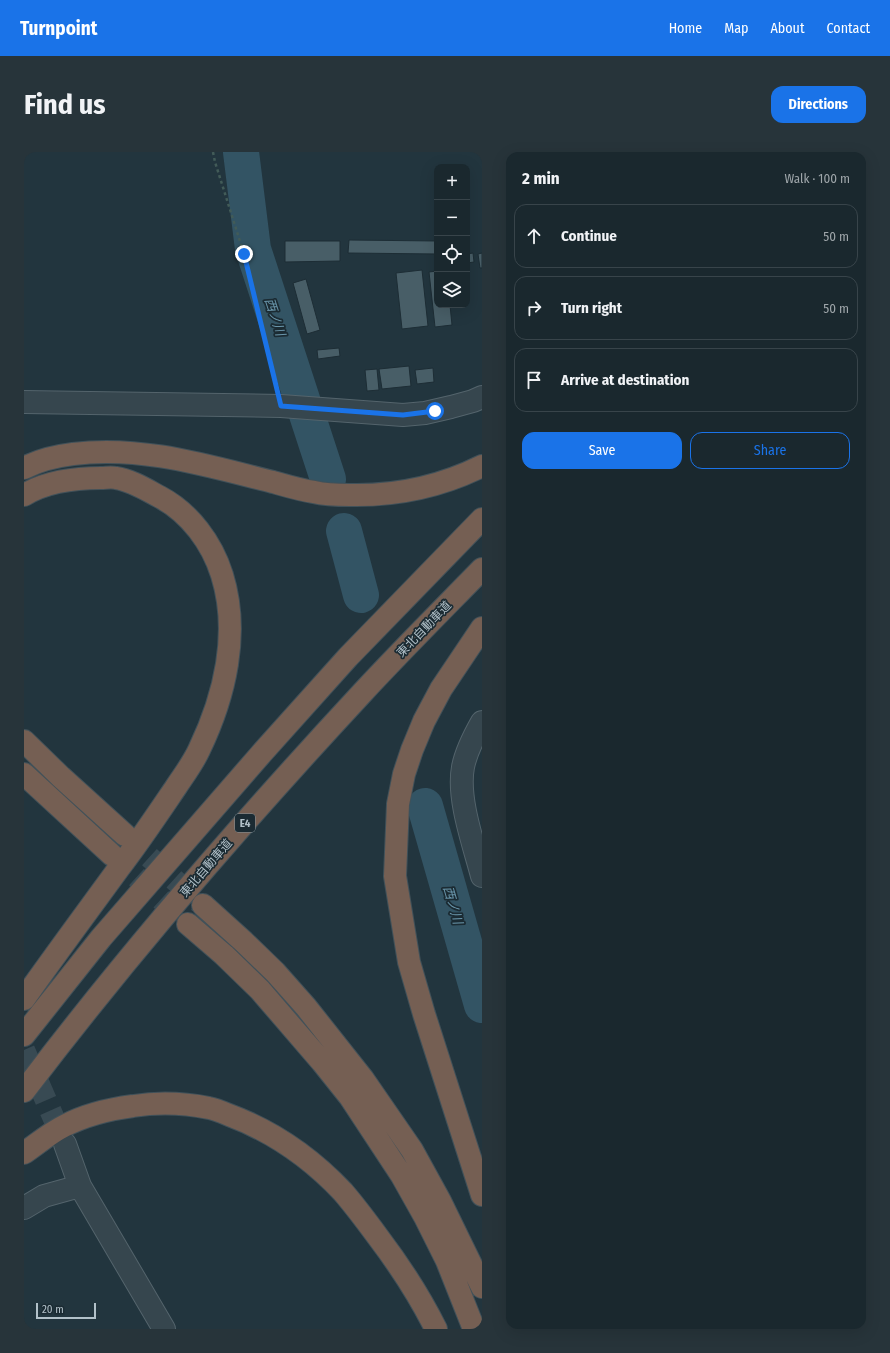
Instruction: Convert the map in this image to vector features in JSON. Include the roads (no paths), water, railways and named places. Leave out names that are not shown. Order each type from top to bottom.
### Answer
[{"type":"highway","points":[[24,468],[58,456],[93,451],[133,453],[172,458],[315,493],[370,495],[400,493],[431,486],[463,476],[482,466]]},
{"type":"highway","points":[[24,495],[34,489],[58,481],[84,478],[117,478],[144,488],[168,501],[189,518],[204,538],[218,562],[225,586],[230,619],[229,653],[223,684],[214,713],[199,750],[151,825],[24,999]]},
{"type":"highway","points":[[24,1035],[101,938],[261,754],[348,657],[482,519]]},
{"type":"highway","name":"東北自動車道","points":[[24,1091],[69,1032],[146,937],[274,790],[364,691],[482,569]]},
{"type":"highway","points":[[482,628],[441,689],[424,721],[408,762],[398,804],[395,876],[409,962],[482,1196]]},
{"type":"highway","points":[[24,741],[125,835]]},
{"type":"highway","points":[[24,774],[112,855]]},
{"type":"highway","points":[[203,905],[244,942],[274,972],[306,1008],[363,1079],[412,1150],[440,1201],[482,1287]]},
{"type":"highway","points":[[188,924],[224,955],[260,990],[350,1097],[402,1176],[425,1217],[447,1261],[474,1329]]},
{"type":"highway","points":[[24,1153],[64,1126],[91,1115],[118,1108],[148,1104],[179,1103],[210,1108],[237,1118],[267,1132],[293,1148],[318,1168],[342,1192],[388,1251],[412,1285],[436,1329]]},
{"type":"street","points":[[24,402],[281,406],[403,415],[425,413],[473,401],[482,397]]},
{"type":"street","points":[[482,722],[466,756],[463,769],[462,794],[482,876]]},
{"type":"street","points":[[65,1144],[80,1186],[164,1329]]},
{"type":"street","points":[[24,1208],[44,1196],[80,1186]]},
{"type":"waterway","name":"西ノ川","points":[[241,152],[253,249],[328,479]]},
{"type":"waterway","name":"西ノ川","points":[[344,531],[361,595]]},
{"type":"waterway","name":"西ノ川","points":[[425,806],[482,1005]]},
{"type":"tunnel","points":[[125,835],[200,903]]},
{"type":"tunnel","points":[[112,855],[188,924]]},
{"type":"tunnel","points":[[24,1050],[65,1144]]}]
